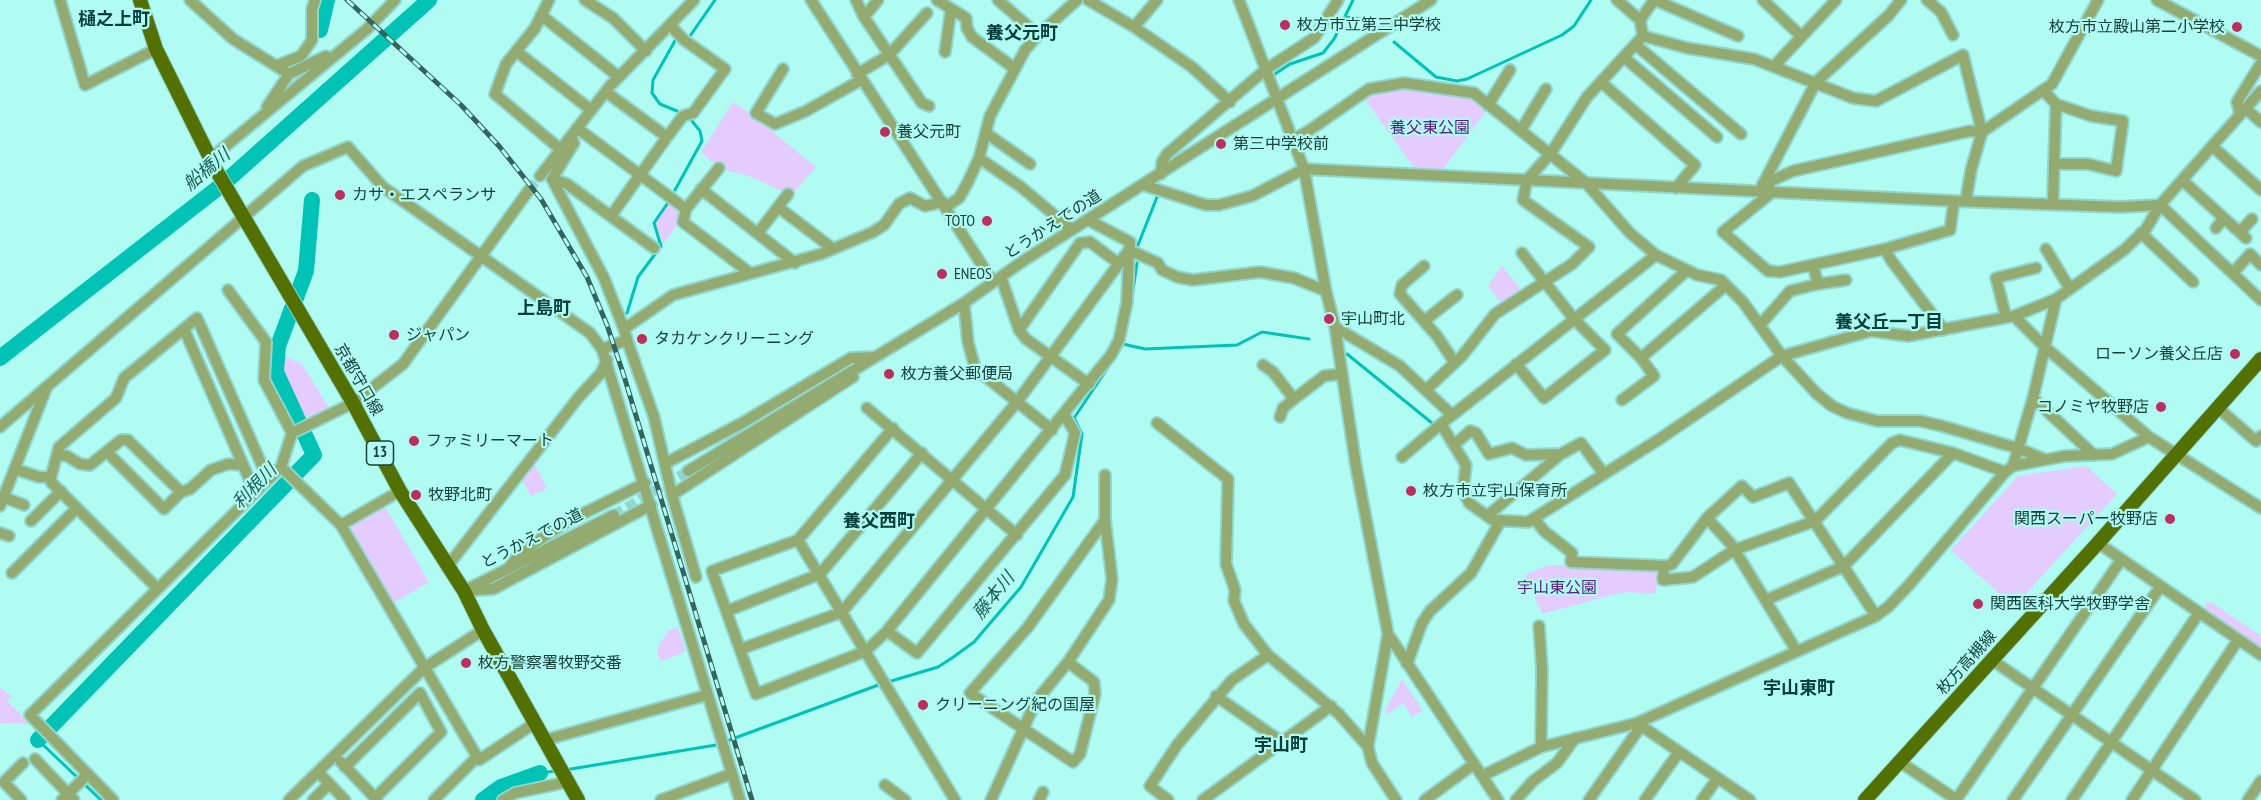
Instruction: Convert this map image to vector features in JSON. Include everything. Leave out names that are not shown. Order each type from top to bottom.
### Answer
[{"type":"main road","name":"京都守口線","points":[[140,0],[156,49],[213,164],[353,403],[400,491],[464,591],[483,630],[578,800]]},
{"type":"main road","name":"枚方高槻線","points":[[1865,800],[2261,359]]},
{"type":"street","points":[[60,0],[85,85],[156,49]]},
{"type":"street","points":[[190,0],[217,26],[289,74]]},
{"type":"street","points":[[276,66],[301,56],[312,40],[312,9],[315,0]]},
{"type":"street","points":[[213,164],[262,115],[367,29],[395,0]]},
{"type":"street","points":[[549,0],[535,28],[506,64],[495,94],[560,149]]},
{"type":"street","points":[[585,0],[613,18],[646,51]]},
{"type":"street","points":[[540,176],[606,92],[694,0]]},
{"type":"street","points":[[811,0],[859,77],[997,280],[1019,330],[1089,384]]},
{"type":"street","points":[[856,0],[864,17],[922,103],[929,106]]},
{"type":"street","points":[[864,17],[878,0]]},
{"type":"street","points":[[937,0],[966,18],[967,28],[972,37],[1014,68]]},
{"type":"street","points":[[998,0],[1038,34]]},
{"type":"street","points":[[447,567],[578,398],[601,373],[605,354],[673,295],[795,263],[873,232],[884,225],[899,204],[910,198],[925,206],[944,204],[959,198],[979,158],[990,116],[1014,68],[1038,34],[1077,0]]},
{"type":"street","points":[[1088,0],[1134,27],[1192,66],[1230,102]]},
{"type":"street","points":[[1134,27],[1157,0]]},
{"type":"street","points":[[1239,0],[1304,169],[1326,291],[1335,327],[1341,374],[1388,634],[1368,747],[1372,763],[1396,800]]},
{"type":"street","points":[[1161,174],[1162,162],[1167,154],[1265,70],[1314,38],[1338,0]]},
{"type":"street","name":"とうかえでの道","points":[[688,471],[964,303],[1072,230],[1277,101],[1431,0]]},
{"type":"street","points":[[1617,0],[1640,20]]},
{"type":"street","points":[[1427,389],[1455,363],[1495,314],[1546,283],[1572,264],[1589,247],[1523,200],[1527,180],[1551,153],[1587,97],[1640,40],[1640,20],[1655,0],[1738,36]]},
{"type":"street","points":[[1763,0],[1802,36]]},
{"type":"street","points":[[1775,66],[1836,0]]},
{"type":"street","points":[[1765,191],[1816,82],[1889,15],[1900,0]]},
{"type":"street","points":[[1927,0],[1941,12],[1953,34]]},
{"type":"street","points":[[1954,201],[1950,230],[1885,249],[1780,272],[1768,272],[1723,232],[1768,188],[1772,181],[1793,171],[1970,131],[1982,132],[2052,84],[2098,0]]},
{"type":"street","points":[[2157,0],[2261,56]]},
{"type":"street","points":[[945,52],[951,9]]},
{"type":"street","points":[[783,69],[756,113],[775,124],[806,111],[859,77],[889,55],[927,13]]},
{"type":"street","points":[[541,15],[620,77]]},
{"type":"street","points":[[611,216],[683,116],[693,113],[724,69],[684,40],[671,26]]},
{"type":"street","points":[[1640,40],[1775,66],[1797,77],[1816,82],[1853,98],[1876,101],[1963,55],[1982,132],[1971,170],[1966,200]]},
{"type":"street","points":[[1640,40],[1741,134]]},
{"type":"street","points":[[516,51],[591,110]]},
{"type":"street","points":[[262,115],[289,74],[335,53]]},
{"type":"street","points":[[1625,58],[1717,137]]},
{"type":"street","points":[[2261,63],[2237,102],[2242,111],[2261,122]]},
{"type":"street","points":[[1488,105],[1510,70]]},
{"type":"street","points":[[1601,82],[1695,165],[1676,188]]},
{"type":"street","points":[[1292,140],[1369,89],[1404,83],[1474,93],[1586,183],[1630,233],[1656,255],[1686,271],[1721,280],[1761,324],[1782,356],[1816,393],[1832,406],[1847,413],[1877,421],[1920,421],[2020,449],[2044,459]]},
{"type":"street","points":[[1521,130],[1546,89]]},
{"type":"street","points":[[2043,90],[2056,104],[2091,116],[2123,121],[2116,171],[2088,164],[2054,164]]},
{"type":"street","points":[[1441,424],[1466,465],[1463,490],[1469,503],[1493,520],[1528,522],[1782,356],[1871,331],[1908,336],[2010,317],[2056,299],[2124,250],[2141,233],[2160,205],[2261,91]]},
{"type":"street","points":[[606,92],[667,137]]},
{"type":"street","points":[[2053,204],[2056,104]]},
{"type":"street","points":[[574,132],[642,175],[686,209]]},
{"type":"street","points":[[552,179],[574,142],[574,132]]},
{"type":"street","points":[[986,133],[1030,164]]},
{"type":"street","points":[[2212,146],[2261,190]]},
{"type":"street","points":[[0,427],[240,211],[303,166],[348,147],[383,187],[590,333],[605,354],[740,800]]},
{"type":"street","points":[[979,158],[1021,187],[1072,230]]},
{"type":"street","points":[[719,168],[686,209],[683,222],[750,273]]},
{"type":"street","points":[[1143,185],[1206,205],[1219,205],[1252,196],[1304,169],[1954,201],[2121,207],[2160,205],[2260,297]]},
{"type":"street","points":[[552,179],[567,184],[654,248]]},
{"type":"street","points":[[552,179],[604,278],[626,334],[654,417],[672,495],[696,577]]},
{"type":"street","points":[[2182,180],[2243,235],[2253,219]]},
{"type":"street","points":[[701,189],[795,263]]},
{"type":"street","points":[[294,432],[353,403],[403,364],[528,190]]},
{"type":"street","points":[[758,233],[788,194]]},
{"type":"street","points":[[778,207],[832,248]]},
{"type":"street","points":[[2216,228],[2224,218]]},
{"type":"street","points":[[893,428],[798,540],[712,571],[756,694],[866,651],[887,632],[1112,355],[1119,340],[1127,302],[1130,242],[1088,220]]},
{"type":"street","points":[[2141,233],[2193,282]]},
{"type":"street","points":[[1019,330],[1080,243],[1090,242],[1118,263]]},
{"type":"street","points":[[1885,249],[1944,330]]},
{"type":"street","points":[[2046,249],[2070,289]]},
{"type":"street","points":[[1129,250],[1158,263],[1162,270],[1193,280],[1260,272],[1294,278],[1326,291]]},
{"type":"street","points":[[741,649],[842,612],[1017,402],[1129,250]]},
{"type":"street","points":[[1516,364],[1544,398],[1605,350],[1574,318],[1522,253]]},
{"type":"street","points":[[2233,273],[2250,254],[2261,265]]},
{"type":"street","points":[[1402,457],[1451,414],[1656,255]]},
{"type":"street","points":[[1813,265],[1818,284]]},
{"type":"street","points":[[1424,266],[1400,288],[1400,294],[1424,321],[1455,363]]},
{"type":"street","points":[[2036,268],[1996,279],[2010,317],[2149,437],[2261,508]]},
{"type":"street","points":[[1622,400],[1654,376],[1641,358],[1617,334],[1686,271]]},
{"type":"street","points":[[1761,324],[1790,291],[1846,280]]},
{"type":"street","points":[[1641,358],[1726,285]]},
{"type":"street","points":[[113,800],[30,715],[254,490],[284,469],[294,432],[264,380],[266,342],[228,290]]},
{"type":"street","points":[[1424,321],[1457,295]]},
{"type":"street","points":[[1482,776],[1541,747],[1639,725],[1796,650],[1876,616],[1888,607],[2009,469],[2020,449],[2056,299]]},
{"type":"street","points":[[964,303],[968,342],[975,368],[1052,430]]},
{"type":"street","points":[[51,477],[59,447],[116,398],[124,378],[197,318],[268,479]]},
{"type":"street","points":[[1335,327],[1344,330],[1400,366],[1451,414]]},
{"type":"street","points":[[184,329],[254,490]]},
{"type":"street","points":[[666,463],[747,420],[851,358],[876,357]]},
{"type":"street","points":[[672,495],[843,386],[876,357]]},
{"type":"street","points":[[1263,365],[1274,372],[1294,399]]},
{"type":"street","points":[[1281,417],[1283,408],[1323,376],[1341,374]]},
{"type":"street","points":[[24,505],[2,502],[47,386]]},
{"type":"street","points":[[2033,398],[2094,455]]},
{"type":"street","points":[[867,408],[1017,535]]},
{"type":"street","points":[[2218,408],[2256,441],[2261,435]]},
{"type":"street","points":[[887,632],[917,653],[1017,535],[1065,475],[1075,433],[1064,414]]},
{"type":"street","points":[[1157,423],[1228,479],[1226,564],[1235,590],[1234,601],[1244,624],[1268,655],[1331,706],[1368,747]]},
{"type":"street","points":[[1454,445],[1470,430],[1476,433],[1489,454],[1512,448],[1526,455],[1561,454]]},
{"type":"street","points":[[1665,566],[1663,580],[1693,578],[1734,550],[1815,521],[1892,443],[1900,440],[2009,469],[2044,459],[2112,454],[2149,437]]},
{"type":"street","points":[[57,455],[67,456],[80,464],[90,465],[121,440],[128,440],[181,492]]},
{"type":"street","points":[[1487,516],[1561,454],[1581,443],[1604,474]]},
{"type":"street","points":[[107,452],[164,509],[181,492],[190,489],[211,470],[228,464],[243,465]]},
{"type":"street","points":[[727,611],[820,574],[922,453]]},
{"type":"street","points":[[1766,600],[1844,566],[1953,453]]},
{"type":"street","points":[[15,469],[39,477],[51,477]]},
{"type":"street","points":[[284,469],[341,525],[479,760],[535,723]]},
{"type":"street","points":[[991,800],[1036,701],[1068,662],[1109,600],[1112,579],[1105,520],[1105,475]]},
{"type":"street","points":[[51,477],[77,508],[157,588]]},
{"type":"street","points":[[508,569],[521,552],[568,521],[645,483]]},
{"type":"street","points":[[1534,518],[1544,531],[1572,554],[1571,562],[1665,566],[1672,564],[1707,518],[1742,486],[1753,497],[1789,483],[1876,616]]},
{"type":"street","points":[[31,521],[61,491]]},
{"type":"street","points":[[341,525],[400,491]]},
{"type":"street","points":[[464,591],[493,589],[651,505]]},
{"type":"street","points":[[12,573],[77,508]]},
{"type":"street","name":"とうかえでの道","points":[[464,591],[614,514]]},
{"type":"street","points":[[1707,518],[1734,550],[1796,650]]},
{"type":"street","points":[[1068,662],[1094,682],[1095,694],[1080,754],[1073,762],[970,693],[1028,627],[1105,520]]},
{"type":"street","points":[[1407,664],[1422,623],[1430,611],[1472,573],[1501,520]]},
{"type":"street","points":[[798,540],[955,800]]},
{"type":"street","points":[[2098,543],[2261,655]]},
{"type":"street","points":[[1900,762],[1957,800],[2121,560]]},
{"type":"street","points":[[2013,800],[2160,587]]},
{"type":"street","points":[[2072,800],[2199,613]]},
{"type":"street","points":[[1539,626],[1542,670],[1541,747]]},
{"type":"street","points":[[289,800],[424,668],[483,630]]},
{"type":"street","points":[[1388,634],[1498,800]]},
{"type":"street","points":[[2132,800],[2238,640]]},
{"type":"street","points":[[1168,800],[1150,786],[1178,745],[1216,696],[1256,660],[1268,655]]},
{"type":"street","points":[[1992,660],[2196,800]]},
{"type":"street","points":[[334,755],[345,767],[376,799],[441,732],[420,693],[345,767]]},
{"type":"street","points":[[545,740],[707,695]]},
{"type":"street","points":[[1216,696],[1282,742]]},
{"type":"street","points":[[1203,800],[1331,706]]},
{"type":"street","points":[[1639,725],[1750,800]]},
{"type":"street","points":[[1589,800],[1639,725]]},
{"type":"street","points":[[1516,800],[1533,781],[1557,763],[1575,738]]},
{"type":"street","points":[[1645,800],[1679,752]]},
{"type":"street","points":[[434,800],[477,757]]},
{"type":"street","points":[[34,759],[68,798],[88,774]]},
{"type":"street","points":[[21,800],[4,783],[23,763]]},
{"type":"street","points":[[1425,800],[1474,764]]},
{"type":"street","points":[[318,772],[345,800]]},
{"type":"street","points":[[504,800],[563,773]]},
{"type":"street","points":[[661,800],[731,774]]},
{"type":"street","points":[[1702,800],[1717,779]]},
{"type":"street","points":[[2248,800],[2261,781]]},
{"type":"street","points":[[313,800],[329,784]]},
{"type":"street","points":[[885,784],[906,800]]},
{"type":"green space","name":"養父東公園","points":[[1405,88],[1470,98],[1487,110],[1438,176],[1419,175],[1365,99],[1371,94]]},
{"type":"green space","points":[[733,102],[769,126],[775,134],[816,167],[794,192],[788,194],[749,176],[719,168],[701,152]]},
{"type":"green space","points":[[668,204],[678,210],[678,224],[663,244],[655,223]]},
{"type":"green space","points":[[1502,266],[1522,291],[1501,302],[1488,286]]},
{"type":"green space","points":[[283,355],[302,364],[329,408],[303,419],[281,373]]},
{"type":"green space","points":[[534,463],[547,488],[531,496],[522,480]]},
{"type":"green space","points":[[2086,466],[2117,494],[2014,607],[1951,550],[2018,476]]},
{"type":"green space","points":[[384,505],[429,582],[392,604],[346,526]]},
{"type":"green space","name":"宇山東公園","points":[[1548,565],[1661,570],[1655,594],[1627,592],[1542,614],[1525,575]]},
{"type":"green space","points":[[2211,602],[2261,636],[2261,648],[2206,611],[2205,604]]},
{"type":"green space","points":[[678,628],[686,651],[660,662],[657,648],[669,630]]},
{"type":"green space","points":[[1402,679],[1423,711],[1412,717],[1403,703],[1387,714],[1385,711]]},
{"type":"green space","points":[[0,688],[12,696],[7,701],[30,724],[0,723]]},
{"type":"waterway","name":"利根川","points":[[320,30],[327,0]]},
{"type":"waterway","name":"船橋川","points":[[0,358],[223,184],[429,0]]},
{"type":"waterway","points":[[690,36],[715,0]]},
{"type":"waterway","points":[[1275,74],[1290,64],[1323,53],[1334,39],[1353,0]]},
{"type":"waterway","points":[[1394,42],[1436,77],[1457,81],[1467,79],[1562,35],[1574,26],[1591,0]]},
{"type":"waterway","points":[[1346,17],[1362,19],[1370,25]]},
{"type":"waterway","points":[[676,39],[653,80],[652,93],[660,104],[677,111]]},
{"type":"waterway","points":[[675,190],[702,141],[700,131],[692,121]]},
{"type":"waterway","name":"藤本川","points":[[1138,245],[1157,197]]},
{"type":"waterway","name":"利根川","points":[[38,740],[314,455],[276,372],[278,346],[306,271],[312,200]]},
{"type":"waterway","points":[[627,313],[638,277],[661,246],[654,223],[667,204]]},
{"type":"waterway","name":"藤本川","points":[[1132,297],[1137,263]]},
{"type":"waterway","points":[[1121,348],[1123,344],[1145,349],[1237,345],[1262,332],[1309,339]]},
{"type":"waterway","points":[[1347,354],[1432,423]]},
{"type":"waterway","name":"藤本川","points":[[888,682],[938,667],[952,658],[974,642],[1021,587],[1073,497],[1082,434],[1074,418],[1109,366]]},
{"type":"waterway","points":[[565,770],[716,745],[881,684]]},
{"type":"waterway","points":[[38,740],[101,800]]},
{"type":"waterway","points":[[540,773],[556,771]]},
{"type":"waterway","points":[[483,800],[501,787],[540,773]]},
{"type":"tunnel","points":[[529,190],[540,176]]},
{"type":"tunnel","points":[[614,515],[688,471]]},
{"type":"railway","points":[[347,0],[461,105],[499,146],[541,199],[587,277],[607,325],[624,376],[752,800]]},
{"type":"place","name":"枚方市立第三中学校","points":[[1285,25]]},
{"type":"place","name":"枚方市立殿山第二小学校","points":[[2237,27]]},
{"type":"place","name":"養父元町","points":[[885,132]]},
{"type":"place","name":"第三中学校前","points":[[1221,144]]},
{"type":"place","name":"カサ・エスペランサ","points":[[340,195]]},
{"type":"place","name":"TOTO","points":[[987,221]]},
{"type":"place","name":"ENEOS","points":[[942,274]]},
{"type":"place","name":"宇山町北","points":[[1329,319]]},
{"type":"place","name":"ジャパン","points":[[394,335]]},
{"type":"place","name":"タカケンクリーニング","points":[[642,339]]},
{"type":"place","name":"ローソン養父丘店","points":[[2235,354]]},
{"type":"place","name":"枚方養父郵便局","points":[[889,374]]},
{"type":"place","name":"コノミヤ牧野店","points":[[2161,407]]},
{"type":"place","name":"ファミリーマート","points":[[414,441]]},
{"type":"place","name":"枚方市立宇山保育所","points":[[1411,491]]},
{"type":"place","name":"牧野北町","points":[[416,495]]},
{"type":"place","name":"関西スーパー牧野店","points":[[2170,519]]},
{"type":"place","name":"関西医科大学牧野学舎","points":[[1978,604]]},
{"type":"place","name":"枚方警察署牧野交番","points":[[466,663]]},
{"type":"place","name":"クリーニング紀の国屋","points":[[923,705]]},
{"type":"district","name":"樋之上町","points":[[114,20]]},
{"type":"district","name":"養父元町","points":[[1022,34]]},
{"type":"district","name":"上島町","points":[[544,309]]},
{"type":"district","name":"養父丘一丁目","points":[[1889,323]]},
{"type":"district","name":"養父西町","points":[[879,522]]},
{"type":"district","name":"宇山東町","points":[[1799,689]]},
{"type":"district","name":"宇山町","points":[[1281,746]]}]
